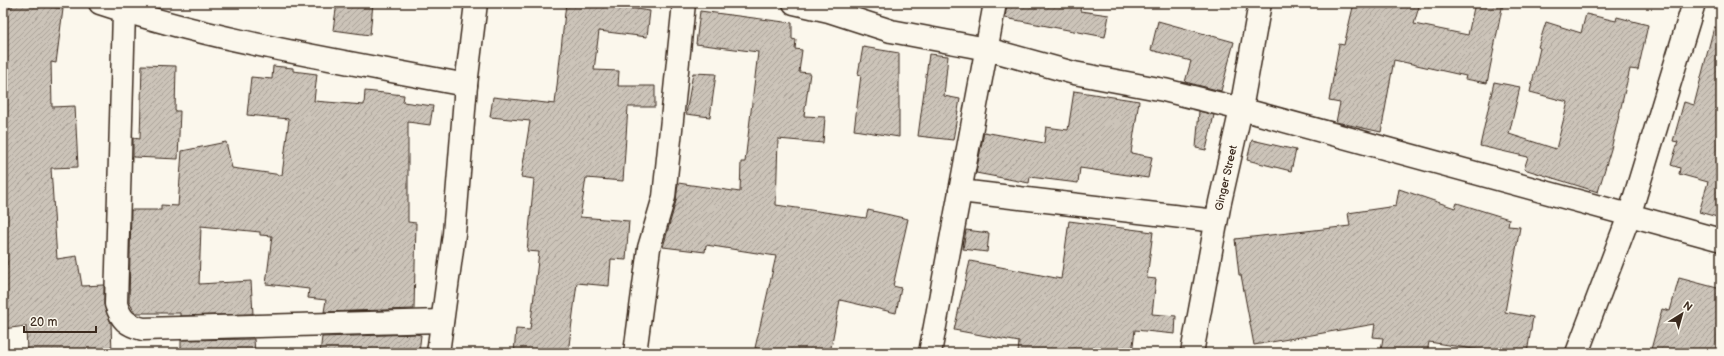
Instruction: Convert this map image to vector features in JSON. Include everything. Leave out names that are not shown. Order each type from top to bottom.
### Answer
[{"type":"street","points":[[100,3],[181,27],[248,42],[466,85]]},
{"type":"street","points":[[438,353],[454,234],[466,85],[476,3]]},
{"type":"street","points":[[635,353],[648,254],[664,197],[684,3]]},
{"type":"street","points":[[794,3],[829,11],[890,31],[987,49],[1074,73],[1164,90],[1241,109],[1721,240]]},
{"type":"street","points":[[930,353],[995,3]]},
{"type":"street","name":"Ginger Street","points":[[1192,353],[1216,221],[1241,109],[1260,3]]},
{"type":"street","points":[[1577,353],[1629,216],[1694,3]]},
{"type":"street","points":[[124,11],[116,304],[120,316],[128,325],[143,329],[442,321]]},
{"type":"street","points":[[960,191],[1216,221]]},
{"type":"building","points":[[12,3],[44,3],[44,6],[63,9],[56,63],[51,62],[52,107],[75,106],[78,167],[51,168],[57,259],[77,256],[82,286],[104,285],[104,304],[111,323],[112,353],[27,353],[26,326],[3,329],[3,266],[7,265],[3,211],[3,8],[12,8]]},
{"type":"building","points":[[337,3],[373,3],[370,35],[333,30]]},
{"type":"building","points":[[566,3],[621,3],[621,7],[650,11],[647,37],[599,31],[594,70],[619,71],[618,86],[655,86],[655,107],[628,107],[623,181],[586,178],[580,217],[629,221],[626,260],[611,259],[609,286],[577,283],[568,353],[514,353],[516,329],[530,330],[539,252],[527,251],[534,179],[521,177],[530,121],[490,117],[493,97],[555,104]]},
{"type":"building","points":[[1007,3],[1070,3],[1081,5],[1080,11],[1109,15],[1105,37],[1005,18]]},
{"type":"building","points":[[1354,3],[1420,3],[1414,24],[1468,35],[1475,3],[1503,3],[1487,83],[1465,79],[1466,76],[1394,60],[1381,132],[1336,122],[1340,103],[1329,101],[1339,44],[1344,45]]},
{"type":"building","points":[[700,11],[792,23],[792,39],[796,40],[795,49],[802,50],[799,72],[810,73],[804,116],[825,117],[823,143],[778,139],[776,205],[866,218],[868,210],[908,219],[893,286],[901,288],[896,313],[840,300],[830,353],[776,353],[755,348],[776,256],[706,245],[705,252],[663,247],[676,201],[678,183],[740,192],[741,162],[745,162],[758,52],[696,44]]},
{"type":"building","points":[[1586,14],[1616,21],[1617,17],[1648,25],[1638,70],[1630,69],[1611,149],[1598,192],[1524,169],[1528,157],[1480,146],[1494,82],[1520,87],[1509,134],[1556,149],[1568,102],[1530,92],[1540,48],[1538,47],[1546,22],[1581,33]]},
{"type":"building","points":[[1158,21],[1234,42],[1221,91],[1185,82],[1191,61],[1151,50]]},
{"type":"building","points":[[1714,27],[1721,28],[1721,218],[1699,212],[1708,182],[1679,174],[1680,168],[1671,165],[1678,142],[1673,141],[1684,102],[1694,105]]},
{"type":"building","points":[[863,47],[899,53],[899,137],[854,130],[861,75],[858,74]]},
{"type":"building","points":[[929,54],[948,56],[944,96],[960,99],[953,140],[918,136]]},
{"type":"building","points":[[142,65],[176,66],[175,111],[180,111],[178,159],[133,157],[133,138],[140,139]]},
{"type":"building","points":[[273,66],[293,68],[293,71],[317,74],[314,101],[364,105],[365,91],[404,95],[403,102],[433,106],[430,125],[408,122],[408,222],[416,223],[414,309],[324,312],[326,300],[308,298],[309,289],[266,284],[272,236],[260,235],[260,232],[201,226],[199,284],[251,281],[253,314],[180,316],[180,313],[135,313],[129,302],[131,210],[161,210],[161,205],[178,206],[182,151],[226,142],[232,168],[282,175],[289,119],[247,115],[251,77],[272,79]]},
{"type":"building","points":[[693,73],[716,74],[710,117],[686,114]]},
{"type":"building","points":[[1074,91],[1139,101],[1131,153],[1152,157],[1148,178],[1080,168],[1078,183],[1030,177],[1029,183],[976,173],[984,132],[1044,143],[1046,127],[1068,130]]},
{"type":"building","points":[[1199,111],[1214,115],[1206,150],[1196,148]]},
{"type":"building","points":[[1252,140],[1296,150],[1291,171],[1247,160]]},
{"type":"building","points":[[1399,189],[1455,208],[1457,203],[1509,219],[1508,226],[1520,227],[1505,312],[1533,317],[1527,353],[1498,353],[1429,342],[1427,353],[1400,353],[1381,350],[1383,338],[1373,337],[1375,324],[1254,345],[1241,275],[1239,275],[1235,239],[1350,226],[1348,213],[1396,206]]},
{"type":"building","points":[[1069,221],[1153,232],[1147,278],[1156,279],[1152,314],[1176,316],[1175,334],[1135,330],[1132,353],[1018,353],[1019,342],[954,330],[970,261],[1061,279]]},
{"type":"building","points":[[966,230],[989,233],[987,252],[963,249]]},
{"type":"building","points":[[1679,278],[1721,289],[1721,353],[1650,353],[1662,309],[1670,311]]},
{"type":"building","points":[[421,335],[419,353],[320,353],[322,337]]},
{"type":"building","points":[[254,339],[255,353],[181,353],[181,340]]}]
